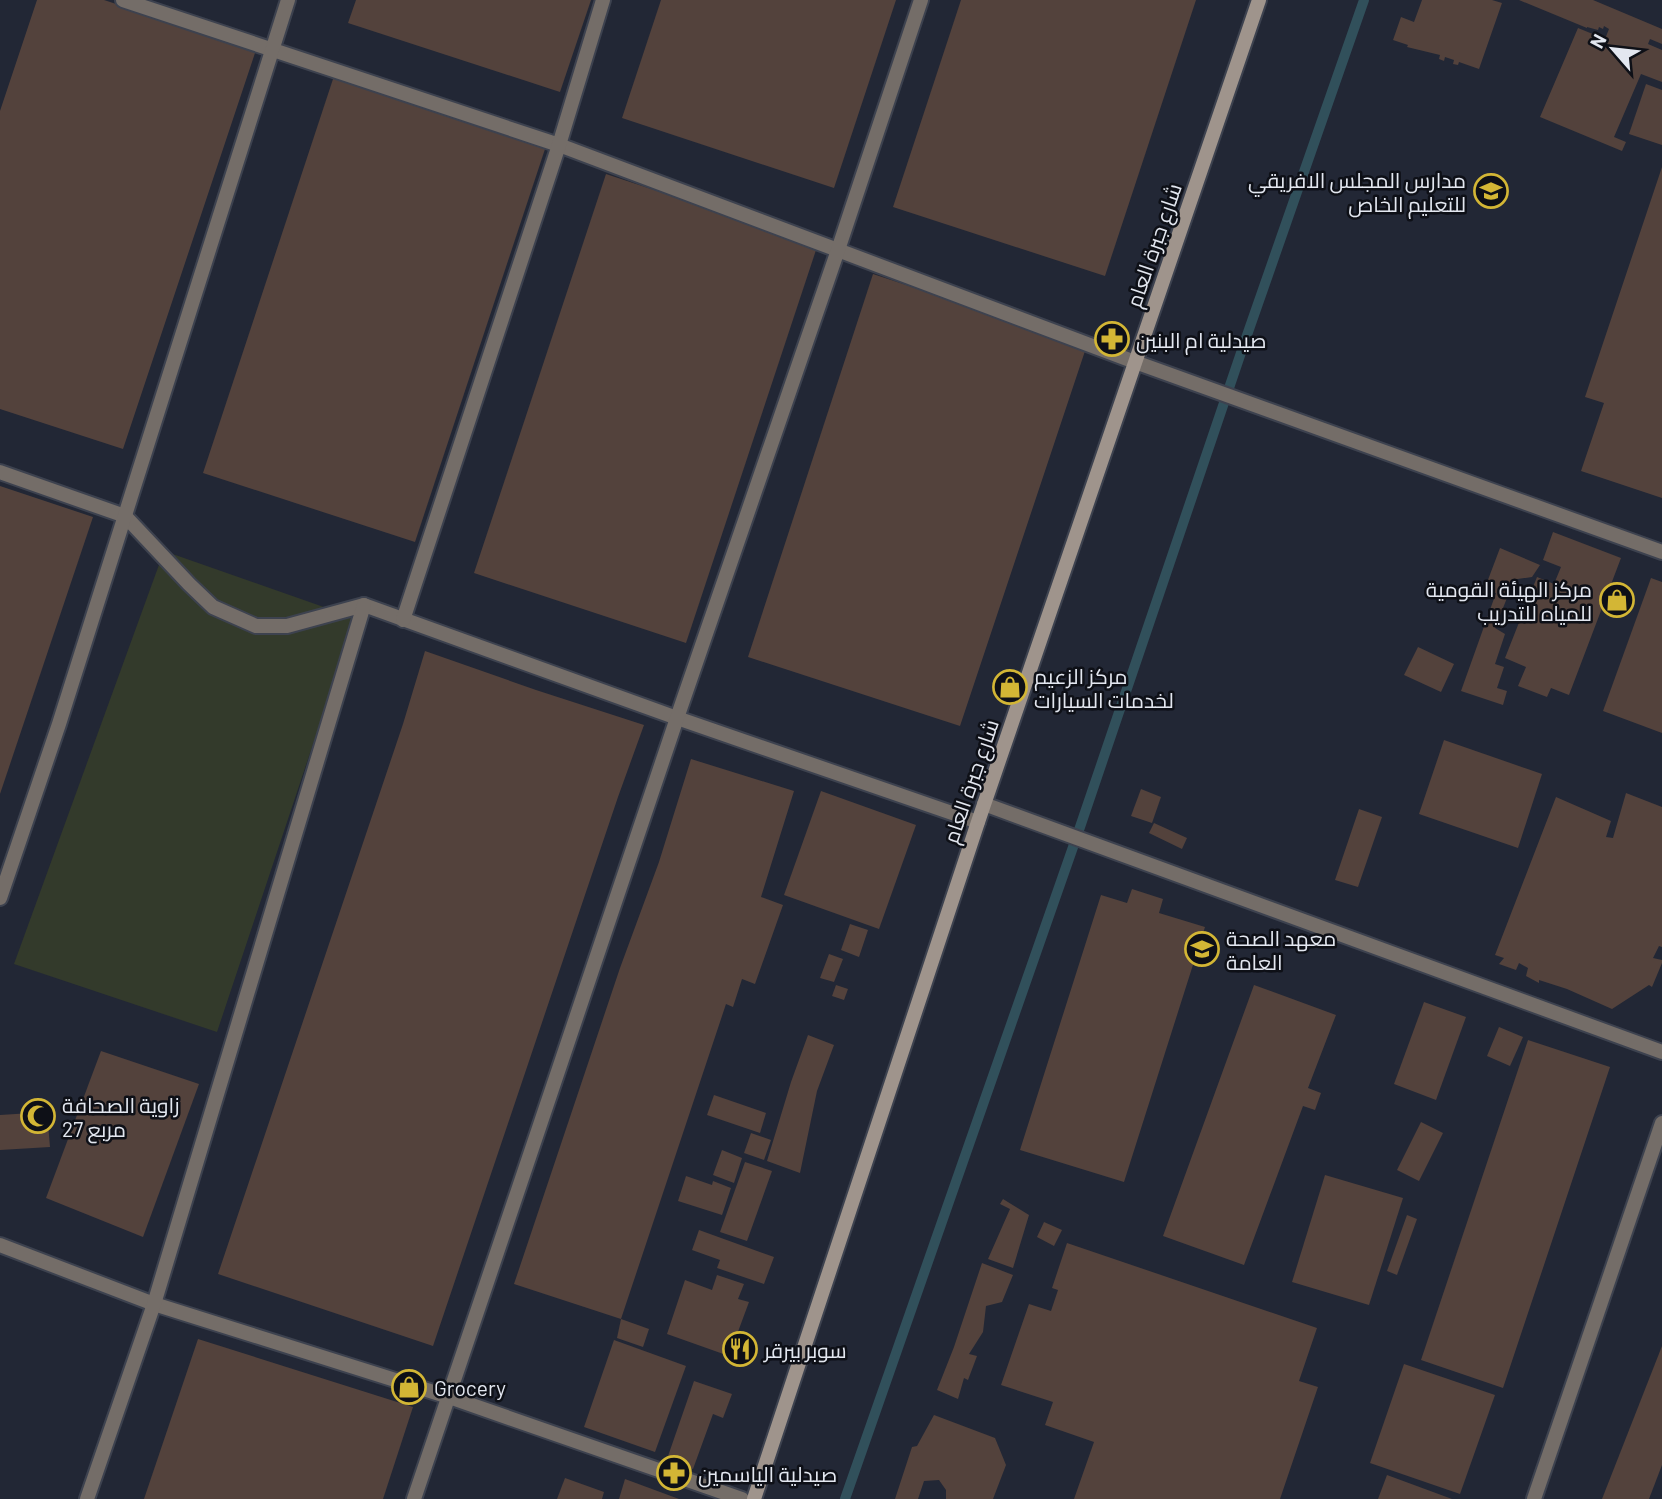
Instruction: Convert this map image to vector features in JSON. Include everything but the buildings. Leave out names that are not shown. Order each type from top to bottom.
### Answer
[{"type":"main road","name":"شارع جبرة العام","points":[[754,1499],[984,804],[1259,0]]},
{"type":"street","points":[[123,0],[559,145],[1135,362],[1662,552]]},
{"type":"street","points":[[0,898],[59,724],[288,0]]},
{"type":"street","points":[[403,620],[559,145],[603,0]]},
{"type":"street","points":[[414,1499],[921,0]]},
{"type":"street","points":[[0,472],[125,516],[213,607],[256,626],[287,626],[364,605],[677,718],[978,822]]},
{"type":"street","points":[[87,1499],[154,1304],[364,605]]},
{"type":"street","points":[[984,804],[1662,1052]]},
{"type":"street","points":[[1534,1499],[1662,1124]]},
{"type":"street","points":[[0,1245],[154,1304],[449,1397],[742,1499]]},
{"type":"green space","points":[[164,551],[355,618],[217,1032],[14,964]]},
{"type":"waterway","points":[[845,1499],[1079,830],[1364,0]]},
{"type":"place","name":"مدارس المجلس الافريقي للتعليم الخاص","points":[[1491,191]]},
{"type":"place","name":"صيدلية ام البنين","points":[[1112,339]]},
{"type":"place","name":"مركز الهيئة القومية للمياه للتدريب","points":[[1617,600]]},
{"type":"place","name":"مركز الزعيم لخدمات السيارات","points":[[1010,687]]},
{"type":"place","name":"معهد الصحة العامة","points":[[1202,949]]},
{"type":"place","name":"زاوية الصحافة مربع 27","points":[[38,1116]]},
{"type":"place","name":"سوبر بيرقر","points":[[740,1349]]},
{"type":"place","name":"Grocery","points":[[409,1387]]},
{"type":"place","name":"صيدلية الياسمين","points":[[674,1473]]}]
